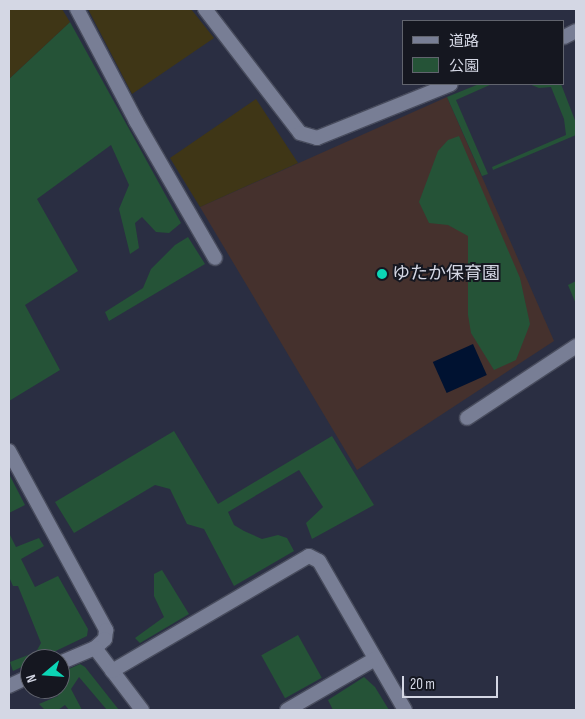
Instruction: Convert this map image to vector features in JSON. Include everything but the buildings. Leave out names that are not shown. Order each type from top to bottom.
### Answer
[{"type":"street","points":[[77,9],[136,121],[215,258]]},
{"type":"street","points":[[205,9],[300,134],[317,138],[448,85]]},
{"type":"street","points":[[467,418],[576,346]]},
{"type":"street","points":[[9,451],[106,630],[105,639],[95,648],[70,659]]},
{"type":"street","points":[[112,671],[309,556],[318,561],[405,710]]},
{"type":"street","points":[[95,648],[142,710]]},
{"type":"street","points":[[288,710],[375,659]]},
{"type":"shaded area","name":"ゆたか保育園","points":[[447,97],[554,341],[357,470],[200,207]]},
{"type":"green space","points":[[70,22],[181,223],[169,233],[156,232],[142,217],[135,223],[139,248],[130,254],[119,209],[129,185],[111,145],[37,199],[78,271],[25,305],[60,370],[9,401],[9,79]]},
{"type":"green space","points":[[477,85],[490,85],[456,100],[488,174],[482,176],[447,97]]},
{"type":"green space","points":[[532,85],[561,85],[576,123],[576,135],[493,170],[492,167],[566,135],[564,119],[551,87],[539,88]]},
{"type":"green space","points":[[459,136],[520,278],[530,324],[516,360],[494,370],[471,333],[468,315],[468,236],[448,225],[429,223],[419,202],[438,151],[448,140]]},
{"type":"green space","points":[[188,237],[205,264],[109,321],[105,312],[143,288],[151,269],[175,245]]},
{"type":"green space","points":[[576,281],[576,304],[568,285]]},
{"type":"green space","points":[[174,431],[218,504],[332,436],[374,505],[312,539],[306,523],[323,507],[299,470],[228,512],[234,525],[244,531],[262,539],[278,535],[287,538],[294,551],[234,586],[204,529],[187,524],[170,489],[155,485],[74,533],[55,502]]},
{"type":"green space","points":[[9,474],[25,505],[9,513]]},
{"type":"green space","points":[[9,533],[16,547],[39,538],[44,546],[21,559],[35,587],[58,576],[88,629],[87,636],[60,649],[38,649],[41,643],[18,586],[13,586],[9,577]]},
{"type":"green space","points":[[162,570],[189,614],[140,643],[135,638],[164,617],[154,596],[154,574]]},
{"type":"green space","points":[[298,635],[322,678],[285,698],[261,655]]},
{"type":"green space","points":[[20,658],[20,668],[13,671],[10,662]]},
{"type":"green space","points":[[80,664],[85,667],[119,710],[107,710],[79,677],[71,689],[82,710],[69,710],[65,705],[58,710],[45,710],[39,704],[51,699],[70,699],[70,668]]},
{"type":"green space","points":[[364,677],[375,687],[389,710],[333,710],[328,700]]},
{"type":"sand","points":[[9,9],[62,9],[70,22],[9,79]]},
{"type":"sand","points":[[88,9],[191,9],[214,38],[132,94]]},
{"type":"sand","points":[[256,99],[298,163],[200,207],[170,158]]},
{"type":"water","points":[[473,344],[487,375],[447,393],[433,362]]},
{"type":"place","name":"ゆたか保育園","points":[[382,274]]}]
